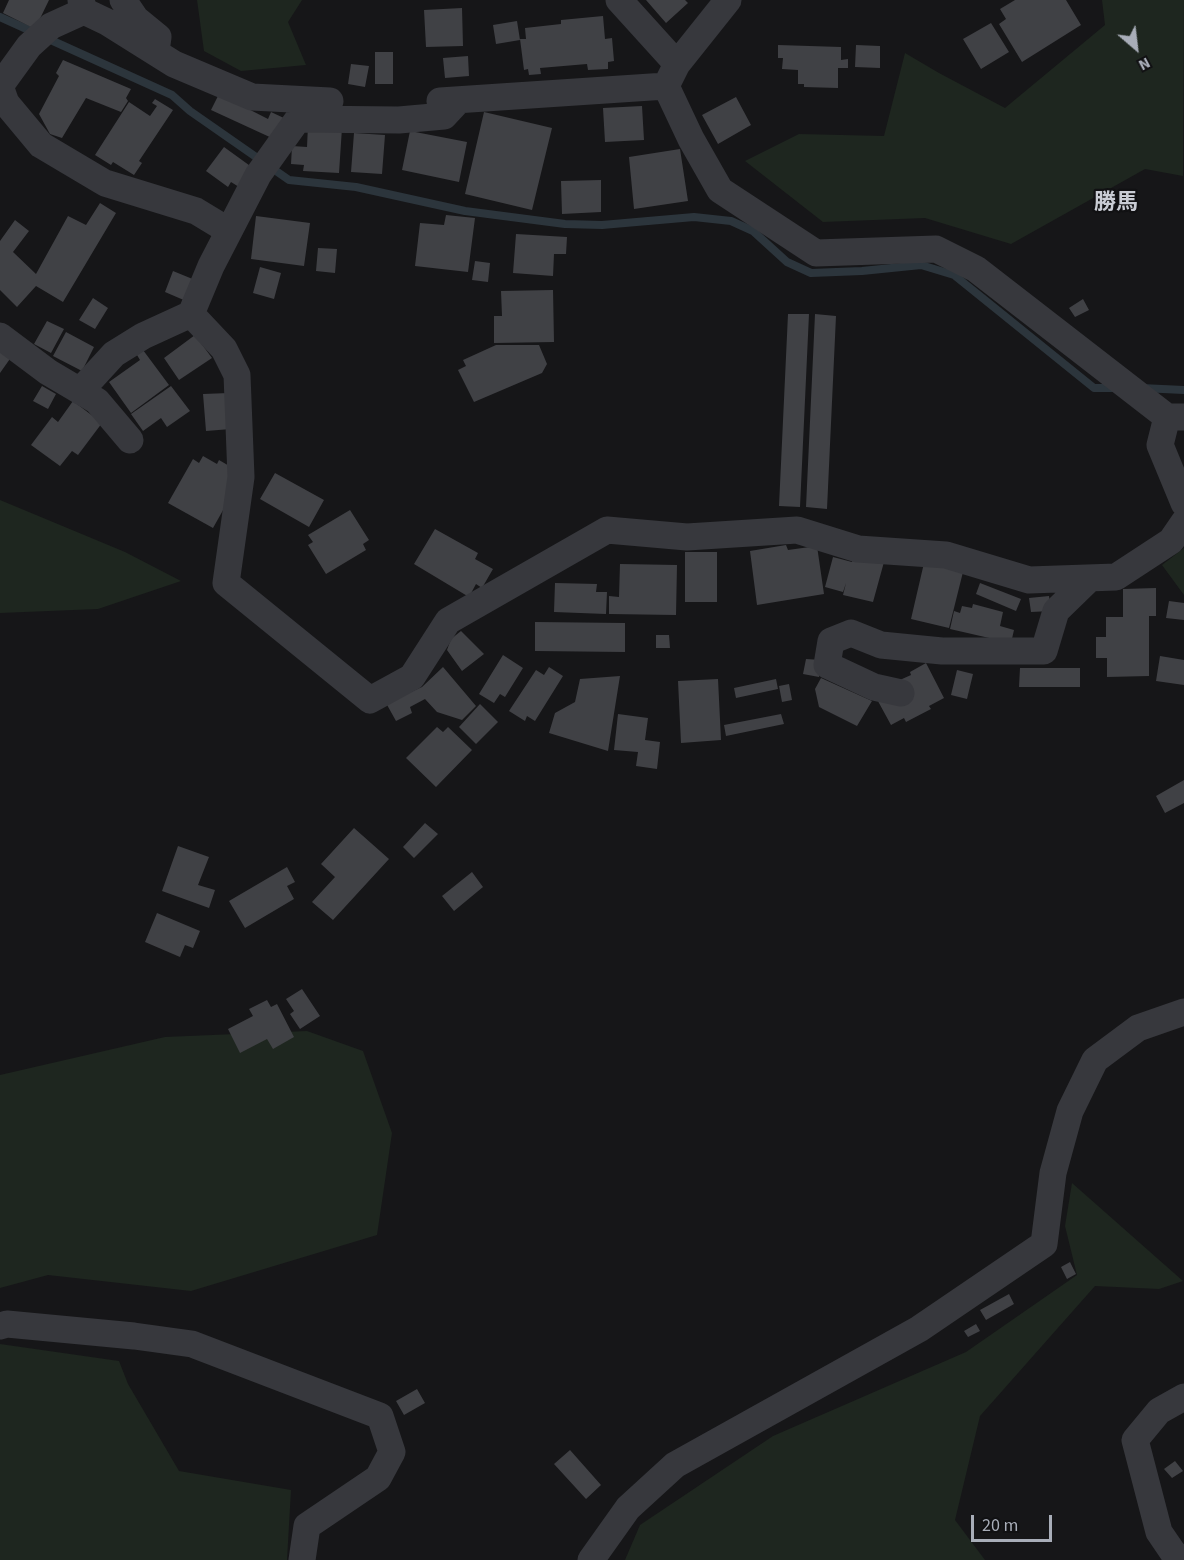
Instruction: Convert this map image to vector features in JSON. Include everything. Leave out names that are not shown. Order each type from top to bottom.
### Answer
[{"type":"street","points":[[123,0],[136,19],[158,37],[157,53]]},
{"type":"street","points":[[620,0],[671,75],[691,139],[720,190],[816,253],[936,249],[976,269],[1175,417],[1160,445],[1184,503]]},
{"type":"street","points":[[229,231],[196,211],[105,183],[41,145],[6,103],[0,86],[28,46],[51,26],[82,5],[174,64],[252,97],[301,100],[458,101],[671,75],[728,0]]},
{"type":"street","points":[[80,391],[114,354],[143,336],[191,314],[229,231],[258,175],[298,118],[399,120],[444,116],[458,101]]},
{"type":"street","points":[[191,314],[224,349],[237,375],[241,477],[226,583],[370,700],[412,677],[448,621],[607,530],[687,537],[797,530],[858,549],[946,555],[1029,580],[1116,577],[1171,541],[1184,522]]},
{"type":"street","points":[[0,336],[48,372],[97,401],[130,440]]},
{"type":"street","points":[[901,693],[874,687],[827,665],[831,641],[851,633],[882,645],[932,650],[1044,651],[1056,611],[1090,578]]},
{"type":"street","points":[[591,1560],[628,1508],[675,1465],[920,1329],[1044,1244],[1053,1173],[1070,1111],[1095,1060],[1138,1028],[1184,1012]]},
{"type":"street","points":[[0,1326],[8,1324],[192,1344],[380,1416],[392,1452],[378,1478],[307,1526],[302,1560]]},
{"type":"street","points":[[1184,1397],[1159,1411],[1135,1440],[1159,1532],[1174,1554],[1184,1559]]},
{"type":"shaded area","points":[[197,0],[302,0],[288,22],[306,65],[241,71],[204,51]]},
{"type":"shaded area","points":[[1102,0],[1184,0],[1183,176],[1145,169],[1011,244],[925,218],[823,222],[745,161],[799,134],[884,136],[905,53],[1005,108],[1105,25]]},
{"type":"shaded area","points":[[0,500],[125,552],[181,581],[98,609],[0,613]]},
{"type":"shaded area","points":[[1184,548],[1184,595],[1162,565]]},
{"type":"shaded area","points":[[307,1031],[363,1051],[392,1133],[377,1235],[191,1291],[48,1275],[0,1288],[0,1075],[165,1037]]},
{"type":"shaded area","points":[[1072,1183],[1183,1281],[1159,1289],[1095,1286],[980,1416],[955,1520],[985,1560],[625,1560],[640,1525],[773,1436],[966,1352],[1077,1275],[1065,1226]]},
{"type":"shaded area","points":[[0,1344],[119,1361],[128,1384],[179,1471],[291,1490],[287,1560],[0,1560]]},
{"type":"building","points":[[9,0],[49,0],[35,29],[3,13]]},
{"type":"building","points":[[646,0],[685,0],[688,3],[666,23]]},
{"type":"building","points":[[1015,0],[1066,0],[1081,25],[1022,62],[999,24],[1006,19],[1000,9]]},
{"type":"building","points":[[462,8],[463,46],[426,47],[424,10]]},
{"type":"building","points":[[603,16],[605,39],[612,38],[614,61],[608,62],[608,69],[588,70],[587,64],[540,68],[541,74],[529,75],[528,69],[524,70],[520,39],[526,39],[525,28],[561,24],[561,20]]},
{"type":"building","points":[[517,21],[520,40],[496,44],[493,25]]},
{"type":"building","points":[[991,23],[1009,52],[981,69],[963,39]]},
{"type":"building","points":[[778,45],[841,47],[841,60],[848,59],[848,68],[838,68],[838,88],[804,87],[804,84],[798,84],[798,70],[782,69],[783,58],[778,58]]},
{"type":"building","points":[[856,45],[880,46],[880,68],[855,67]]},
{"type":"building","points":[[375,52],[393,52],[393,84],[375,84]]},
{"type":"building","points":[[468,56],[469,76],[445,78],[443,58]]},
{"type":"building","points":[[63,60],[131,89],[126,98],[128,101],[121,112],[86,98],[62,138],[50,134],[39,114],[59,76],[56,73]]},
{"type":"building","points":[[351,64],[369,66],[365,87],[348,84]]},
{"type":"building","points":[[219,94],[268,119],[271,112],[286,119],[274,139],[211,110]]},
{"type":"building","points":[[736,97],[751,125],[718,144],[702,115]]},
{"type":"building","points":[[155,99],[173,110],[139,161],[142,163],[134,175],[113,162],[111,165],[95,155],[129,102],[150,116],[157,106],[152,103]]},
{"type":"building","points":[[642,106],[644,140],[605,142],[603,108]]},
{"type":"building","points":[[484,112],[552,128],[532,210],[465,194]]},
{"type":"building","points":[[308,125],[342,128],[339,173],[303,171],[304,165],[291,164],[292,146],[307,147]]},
{"type":"building","points":[[410,131],[467,142],[459,182],[402,170]]},
{"type":"building","points":[[354,133],[385,135],[382,174],[351,172]]},
{"type":"building","points":[[224,147],[253,168],[239,187],[231,182],[228,187],[206,171]]},
{"type":"building","points":[[680,149],[688,201],[634,209],[629,157]]},
{"type":"building","points":[[601,180],[601,212],[562,214],[561,181]]},
{"type":"building","points":[[100,203],[116,213],[63,302],[36,286],[17,307],[0,290],[0,241],[15,220],[29,231],[13,252],[36,274],[68,216],[86,225]]},
{"type":"building","points":[[446,215],[475,218],[468,272],[415,266],[420,223],[444,225]]},
{"type":"building","points":[[256,216],[310,223],[304,266],[251,259]]},
{"type":"building","points":[[516,234],[567,237],[566,254],[554,254],[553,276],[513,273]]},
{"type":"building","points":[[318,248],[337,249],[335,273],[316,271]]},
{"type":"building","points":[[475,261],[490,263],[488,282],[472,280]]},
{"type":"building","points":[[260,267],[281,273],[274,299],[253,293]]},
{"type":"building","points":[[173,271],[195,280],[186,301],[165,292]]},
{"type":"building","points":[[553,290],[554,342],[494,343],[494,316],[502,316],[501,291]]},
{"type":"building","points":[[93,298],[108,308],[95,329],[79,320]]},
{"type":"building","points":[[1083,299],[1089,310],[1075,317],[1069,308]]},
{"type":"building","points":[[788,314],[809,314],[800,507],[779,506]]},
{"type":"building","points":[[815,314],[836,316],[827,509],[806,507]]},
{"type":"building","points":[[47,321],[64,329],[51,353],[34,344]]},
{"type":"building","points":[[66,332],[94,347],[82,371],[53,356]]},
{"type":"building","points":[[195,335],[212,358],[179,380],[164,358]]},
{"type":"building","points":[[496,345],[539,345],[547,364],[542,373],[474,402],[458,370],[466,366],[463,360]]},
{"type":"building","points":[[0,348],[12,356],[0,373]]},
{"type":"building","points":[[143,350],[169,385],[131,413],[109,382],[140,360],[137,355]]},
{"type":"building","points":[[42,386],[56,394],[48,409],[33,401]]},
{"type":"building","points":[[171,386],[190,411],[167,427],[161,418],[143,431],[131,414]]},
{"type":"building","points":[[229,393],[231,429],[206,431],[203,394]]},
{"type":"building","points":[[73,401],[102,423],[78,455],[72,451],[60,466],[31,445],[52,417],[58,422]]},
{"type":"building","points":[[203,456],[217,464],[219,460],[231,467],[231,496],[213,528],[168,503],[193,459],[199,463]]},
{"type":"building","points":[[275,473],[324,500],[309,527],[260,499]]},
{"type":"building","points":[[350,510],[369,540],[363,544],[366,550],[326,574],[308,545],[313,542],[308,535]]},
{"type":"building","points":[[435,529],[478,553],[475,559],[493,569],[482,588],[476,584],[469,597],[414,564]]},
{"type":"building","points":[[786,545],[788,550],[817,546],[824,594],[757,605],[750,551]]},
{"type":"building","points":[[685,552],[717,552],[717,602],[685,602]]},
{"type":"building","points":[[854,554],[884,562],[873,602],[843,595],[846,583],[843,592],[825,587],[833,557],[852,562]]},
{"type":"building","points":[[924,563],[963,572],[949,628],[911,619]]},
{"type":"building","points":[[620,564],[677,565],[676,615],[609,614],[609,596],[619,597]]},
{"type":"building","points":[[555,583],[597,584],[596,592],[607,592],[606,614],[554,612]]},
{"type":"building","points":[[980,583],[1021,599],[1016,611],[976,594]]},
{"type":"building","points":[[1156,588],[1156,616],[1149,616],[1149,676],[1107,677],[1107,658],[1096,658],[1096,637],[1106,637],[1106,617],[1123,617],[1123,589]]},
{"type":"building","points":[[1049,596],[1051,611],[1031,612],[1029,598]]},
{"type":"building","points":[[1169,601],[1184,603],[1184,620],[1166,618]]},
{"type":"building","points":[[973,604],[1003,612],[1000,626],[1014,630],[1011,643],[950,629],[954,611],[960,613],[962,606],[972,608]]},
{"type":"building","points":[[535,622],[625,623],[625,652],[535,651]]},
{"type":"building","points":[[461,631],[484,654],[462,671],[447,650],[451,639]]},
{"type":"building","points":[[656,635],[669,635],[670,648],[656,648]]},
{"type":"building","points":[[503,655],[523,668],[505,697],[500,694],[494,703],[479,694]]},
{"type":"building","points":[[1160,656],[1184,660],[1184,685],[1156,681]]},
{"type":"building","points":[[806,659],[821,660],[819,677],[803,674]]},
{"type":"building","points":[[926,663],[944,698],[929,706],[931,709],[906,722],[904,718],[891,725],[873,692],[911,675],[910,672]]},
{"type":"building","points":[[443,667],[476,706],[462,720],[437,712],[425,699],[410,707],[412,713],[396,721],[386,703],[422,687]]},
{"type":"building","points":[[549,667],[563,676],[535,721],[527,716],[525,721],[509,711],[536,670],[544,675]]},
{"type":"building","points":[[1020,668],[1080,668],[1080,687],[1019,687]]},
{"type":"building","points":[[957,670],[973,674],[967,699],[951,695]]},
{"type":"building","points":[[620,676],[608,751],[549,733],[555,713],[575,702],[580,679]]},
{"type":"building","points":[[821,678],[872,701],[857,726],[819,707],[815,689]]},
{"type":"building","points":[[718,679],[721,740],[681,743],[678,681]]},
{"type":"building","points":[[776,679],[778,689],[736,698],[734,688]]},
{"type":"building","points":[[789,684],[792,700],[782,702],[779,686]]},
{"type":"building","points":[[480,704],[498,722],[476,744],[459,727]]},
{"type":"building","points":[[618,714],[648,718],[645,740],[660,742],[657,769],[636,766],[638,752],[614,750]]},
{"type":"building","points":[[781,714],[784,724],[726,736],[724,725]]},
{"type":"building","points":[[437,727],[443,732],[448,727],[472,750],[436,787],[406,758]]},
{"type":"building","points":[[1184,780],[1184,803],[1165,813],[1156,796]]},
{"type":"building","points":[[425,823],[438,834],[414,858],[403,847]]},
{"type":"building","points":[[354,828],[389,859],[333,920],[312,902],[335,877],[321,864]]},
{"type":"building","points":[[178,846],[209,857],[198,885],[215,890],[209,908],[162,891]]},
{"type":"building","points":[[287,867],[295,882],[287,886],[294,899],[245,928],[229,901]]},
{"type":"building","points":[[472,872],[483,887],[454,911],[442,896]]},
{"type":"building","points":[[157,913],[200,931],[193,948],[185,945],[180,957],[145,942]]},
{"type":"building","points":[[302,989],[320,1016],[300,1029],[290,1014],[294,1011],[286,999]]},
{"type":"building","points":[[267,1000],[271,1007],[277,1004],[294,1037],[273,1049],[267,1039],[240,1053],[228,1029],[253,1016],[249,1009]]},
{"type":"building","points":[[1070,1262],[1076,1274],[1067,1279],[1061,1267]]},
{"type":"building","points":[[1009,1294],[1014,1304],[986,1320],[980,1310]]},
{"type":"building","points":[[976,1324],[980,1331],[968,1337],[964,1331]]},
{"type":"building","points":[[417,1389],[425,1403],[404,1415],[396,1401]]},
{"type":"building","points":[[570,1450],[601,1485],[586,1499],[554,1464]]},
{"type":"building","points":[[1175,1461],[1183,1471],[1172,1478],[1164,1469]]},
{"type":"waterway","points":[[0,17],[172,95],[190,111],[289,180],[356,187],[465,211],[565,224],[602,225],[694,217],[731,221],[753,231],[787,262],[811,273],[921,265],[954,275],[1094,388],[1116,388]]},
{"type":"waterway","points":[[1141,388],[1184,390]]},
{"type":"district","name":"勝馬","points":[[1116,204]]}]
